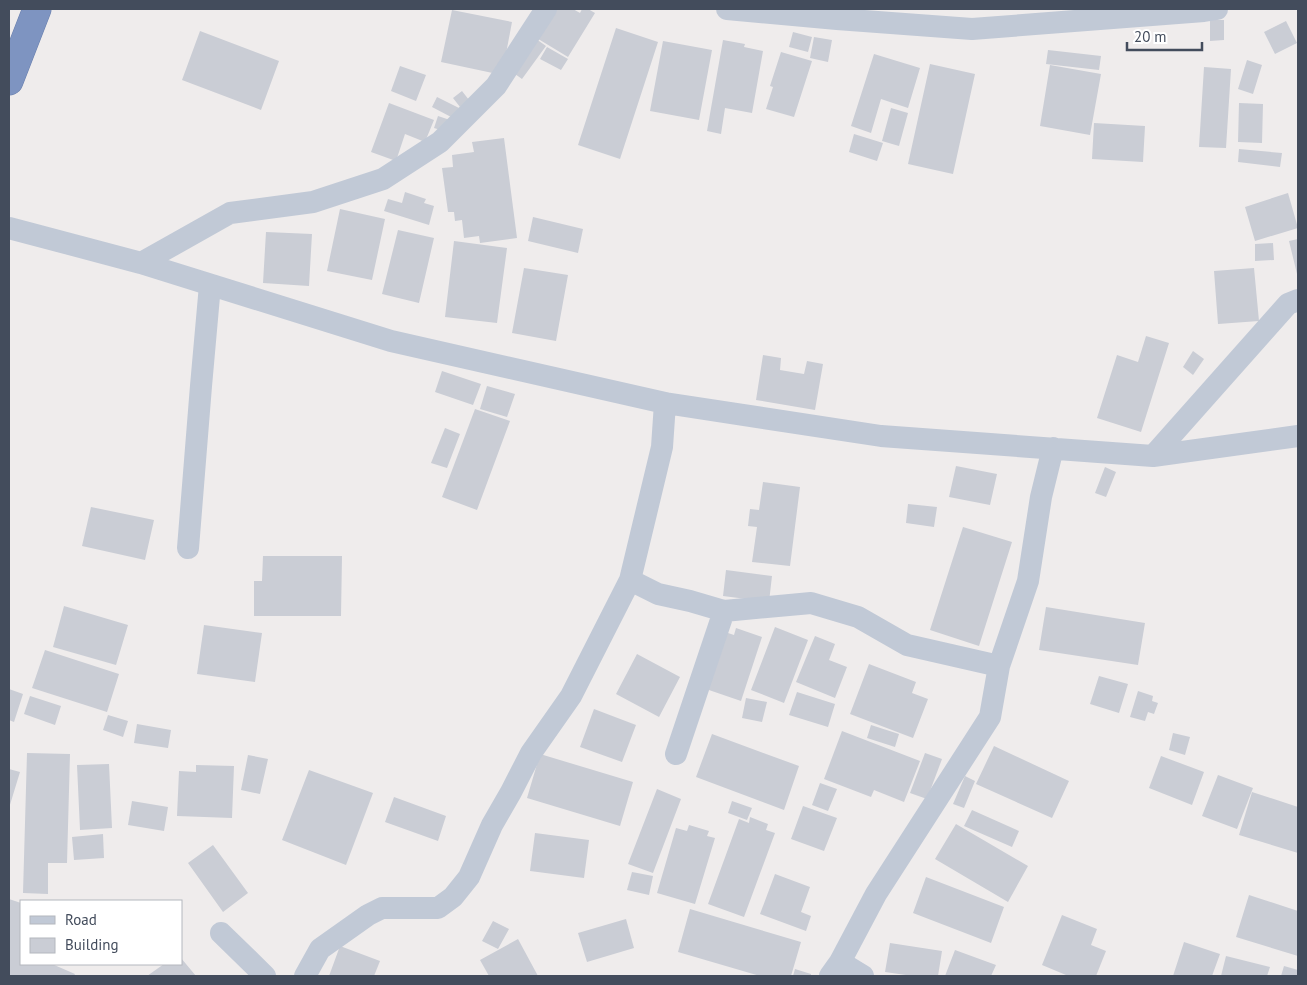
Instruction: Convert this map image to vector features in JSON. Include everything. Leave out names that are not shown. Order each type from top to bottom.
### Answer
[{"type":"highway","points":[[9,81],[37,9]]},
{"type":"street","points":[[141,263],[230,213],[313,202],[383,179],[440,142],[496,86],[546,9]]},
{"type":"street","points":[[727,9],[972,29],[1216,9]]},
{"type":"street","points":[[9,228],[141,263],[391,341],[665,403],[881,436],[1153,456],[1298,436]]},
{"type":"street","points":[[188,548],[200,386],[210,285]]},
{"type":"street","points":[[1153,456],[1288,304],[1298,300]]},
{"type":"street","points":[[305,976],[320,949],[368,915],[382,908],[438,908],[452,897],[469,877],[492,825],[512,792],[531,753],[571,696],[630,580],[662,447],[665,403]]},
{"type":"street","points":[[863,976],[835,969],[876,894],[990,717],[999,666],[1028,581],[1041,497],[1053,448]]},
{"type":"street","points":[[630,580],[658,594],[724,611],[811,603],[858,617],[907,645],[999,666]]},
{"type":"street","points":[[676,754],[724,611]]},
{"type":"street","points":[[221,933],[265,976]]},
{"type":"building","points":[[552,9],[573,9],[580,13],[582,9],[588,9],[595,13],[568,57],[535,37]]},
{"type":"building","points":[[452,10],[512,22],[502,75],[441,62]]},
{"type":"building","points":[[1210,20],[1224,20],[1224,40],[1210,41]]},
{"type":"building","points":[[1286,21],[1297,43],[1275,54],[1264,32]]},
{"type":"building","points":[[616,28],[658,42],[620,159],[578,145]]},
{"type":"building","points":[[200,31],[279,61],[261,110],[182,80]]},
{"type":"building","points":[[793,32],[812,37],[808,52],[789,47]]},
{"type":"building","points":[[532,36],[546,46],[522,79],[508,69]]},
{"type":"building","points":[[814,37],[832,40],[828,62],[810,58]]},
{"type":"building","points":[[723,40],[745,44],[744,47],[763,51],[752,113],[725,108],[721,134],[707,131]]},
{"type":"building","points":[[663,41],[712,50],[699,120],[650,111]]},
{"type":"building","points":[[547,47],[568,59],[561,70],[540,59]]},
{"type":"building","points":[[1048,50],[1101,56],[1099,70],[1046,64]]},
{"type":"building","points":[[781,52],[812,61],[794,117],[766,109],[773,87],[770,86]]},
{"type":"building","points":[[874,54],[920,68],[908,108],[881,99],[871,133],[851,126]]},
{"type":"building","points":[[1247,60],[1262,65],[1253,94],[1238,89]]},
{"type":"building","points":[[930,64],[975,74],[953,174],[908,164]]},
{"type":"building","points":[[1050,65],[1101,74],[1090,135],[1040,126]]},
{"type":"building","points":[[400,66],[426,75],[416,101],[391,91]]},
{"type":"building","points":[[1204,67],[1231,69],[1226,148],[1199,147]]},
{"type":"building","points":[[462,91],[469,100],[460,107],[453,98]]},
{"type":"building","points":[[437,97],[459,108],[453,118],[432,107]]},
{"type":"building","points":[[389,103],[434,120],[425,142],[405,134],[396,161],[371,152]]},
{"type":"building","points":[[1239,103],[1263,104],[1262,143],[1238,142]]},
{"type":"building","points":[[891,108],[908,113],[899,146],[882,141]]},
{"type":"building","points":[[438,116],[450,120],[447,132],[434,128]]},
{"type":"building","points":[[1094,123],[1145,126],[1143,162],[1092,159]]},
{"type":"building","points":[[854,134],[883,143],[877,161],[849,152]]},
{"type":"building","points":[[504,138],[517,238],[480,243],[479,236],[464,238],[462,220],[455,221],[454,212],[448,212],[442,168],[453,167],[452,155],[474,152],[472,142]]},
{"type":"building","points":[[1239,149],[1282,153],[1280,167],[1238,162]]},
{"type":"building","points":[[405,192],[426,199],[424,203],[434,206],[429,225],[384,211],[388,199],[402,203]]},
{"type":"building","points":[[1288,193],[1298,228],[1255,241],[1245,207]]},
{"type":"building","points":[[340,209],[385,219],[372,280],[327,271]]},
{"type":"building","points":[[533,217],[583,229],[578,253],[528,241]]},
{"type":"building","points":[[398,230],[434,238],[419,303],[382,294]]},
{"type":"building","points":[[266,232],[312,234],[309,286],[263,283]]},
{"type":"building","points":[[1298,239],[1298,278],[1289,241]]},
{"type":"building","points":[[454,241],[507,248],[497,323],[445,317]]},
{"type":"building","points":[[1273,243],[1274,260],[1255,261],[1255,244]]},
{"type":"building","points":[[524,268],[568,275],[556,341],[512,333]]},
{"type":"building","points":[[1254,268],[1259,321],[1218,324],[1214,271]]},
{"type":"building","points":[[1146,336],[1169,343],[1141,432],[1097,418],[1117,355],[1138,362]]},
{"type":"building","points":[[1193,351],[1204,359],[1193,375],[1183,367]]},
{"type":"building","points":[[763,355],[781,358],[780,370],[804,374],[807,361],[823,364],[815,410],[756,400]]},
{"type":"building","points":[[442,371],[481,384],[473,405],[435,392]]},
{"type":"building","points":[[487,386],[515,394],[507,417],[480,409]]},
{"type":"building","points":[[475,409],[510,421],[477,510],[442,497]]},
{"type":"building","points":[[445,428],[460,434],[447,468],[431,463]]},
{"type":"building","points":[[956,466],[997,474],[990,505],[949,497]]},
{"type":"building","points":[[1105,467],[1116,472],[1106,497],[1095,493]]},
{"type":"building","points":[[763,482],[800,487],[790,566],[752,562],[757,527],[748,526],[750,509],[759,510]]},
{"type":"building","points":[[908,504],[937,507],[934,527],[906,523]]},
{"type":"building","points":[[91,507],[154,520],[145,560],[82,546]]},
{"type":"building","points":[[963,527],[1012,542],[979,646],[930,630]]},
{"type":"building","points":[[263,556],[342,556],[341,616],[254,616],[254,581],[262,581]]},
{"type":"building","points":[[726,570],[772,576],[769,602],[723,596]]},
{"type":"building","points":[[64,606],[128,625],[116,665],[53,647]]},
{"type":"building","points":[[1046,607],[1145,623],[1138,665],[1039,650]]},
{"type":"building","points":[[204,625],[262,633],[255,682],[197,674]]},
{"type":"building","points":[[775,627],[808,640],[784,703],[751,690]]},
{"type":"building","points":[[736,628],[762,637],[741,701],[706,689],[725,632],[734,635]]},
{"type":"building","points":[[815,636],[835,644],[829,660],[847,667],[835,698],[796,682]]},
{"type":"building","points":[[45,650],[119,674],[107,712],[32,688]]},
{"type":"building","points":[[637,654],[680,677],[659,717],[616,694]]},
{"type":"building","points":[[869,664],[916,682],[912,693],[928,699],[913,738],[850,714]]},
{"type":"building","points":[[1099,676],[1128,684],[1119,713],[1090,704]]},
{"type":"building","points":[[9,689],[23,694],[14,722],[9,720]]},
{"type":"building","points":[[1138,691],[1153,696],[1152,701],[1158,703],[1154,714],[1148,712],[1145,721],[1130,717]]},
{"type":"building","points":[[797,692],[835,704],[828,727],[789,715]]},
{"type":"building","points":[[30,696],[61,706],[55,725],[24,714]]},
{"type":"building","points":[[746,698],[767,702],[762,722],[742,718]]},
{"type":"building","points":[[594,709],[636,725],[622,762],[580,747]]},
{"type":"building","points":[[108,715],[128,721],[123,737],[103,730]]},
{"type":"building","points":[[137,724],[171,730],[168,748],[134,743]]},
{"type":"building","points":[[871,725],[899,734],[895,747],[867,738]]},
{"type":"building","points":[[842,731],[920,761],[904,802],[874,790],[871,797],[824,779]]},
{"type":"building","points":[[1173,733],[1190,737],[1185,755],[1169,750]]},
{"type":"building","points":[[712,734],[799,766],[784,810],[696,777]]},
{"type":"building","points":[[994,746],[1069,781],[1052,818],[976,784]]},
{"type":"building","points":[[27,753],[70,754],[67,863],[48,863],[48,894],[23,893]]},
{"type":"building","points":[[925,753],[942,759],[927,799],[910,793]]},
{"type":"building","points":[[540,754],[633,782],[620,826],[527,798]]},
{"type":"building","points":[[248,755],[268,759],[260,794],[241,790]]},
{"type":"building","points":[[1161,756],[1204,772],[1192,805],[1149,788]]},
{"type":"building","points":[[109,764],[112,828],[80,830],[77,765]]},
{"type":"building","points":[[196,765],[234,766],[232,818],[177,816],[179,771],[196,772]]},
{"type":"building","points":[[9,769],[20,772],[9,808]]},
{"type":"building","points":[[309,770],[373,793],[346,865],[282,840]]},
{"type":"building","points":[[1218,775],[1253,788],[1237,829],[1202,816]]},
{"type":"building","points":[[965,776],[975,781],[964,808],[953,804]]},
{"type":"building","points":[[820,783],[837,789],[828,811],[812,805]]},
{"type":"building","points":[[657,789],[681,799],[653,873],[628,864]]},
{"type":"building","points":[[1252,792],[1298,807],[1298,853],[1239,835]]},
{"type":"building","points":[[394,797],[446,816],[438,841],[385,822]]},
{"type":"building","points":[[132,801],[168,807],[164,831],[128,825]]},
{"type":"building","points":[[732,801],[752,808],[747,820],[728,813]]},
{"type":"building","points":[[803,806],[837,818],[824,851],[791,839]]},
{"type":"building","points":[[972,810],[1019,831],[1012,847],[964,826]]},
{"type":"building","points":[[750,817],[768,824],[766,830],[775,833],[744,917],[708,904],[739,819],[749,823]]},
{"type":"building","points":[[956,824],[1028,866],[1008,902],[935,859]]},
{"type":"building","points":[[689,825],[709,831],[707,836],[715,838],[695,904],[657,893],[676,828],[687,831]]},
{"type":"building","points":[[535,833],[589,840],[584,878],[530,871]]},
{"type":"building","points":[[103,834],[104,858],[74,860],[72,837]]},
{"type":"building","points":[[213,845],[248,893],[223,912],[188,863]]},
{"type":"building","points":[[632,872],[653,876],[649,895],[627,890]]},
{"type":"building","points":[[775,874],[810,887],[801,912],[811,916],[806,931],[760,914]]},
{"type":"building","points":[[926,877],[1004,907],[991,943],[913,913]]},
{"type":"building","points":[[1249,895],[1298,911],[1298,956],[1236,937]]},
{"type":"building","points":[[9,899],[20,903],[20,965],[54,965],[75,974],[74,976],[9,976]]},
{"type":"building","points":[[690,909],[801,942],[791,976],[760,976],[678,952]]},
{"type":"building","points":[[1062,915],[1097,929],[1091,945],[1106,951],[1096,976],[1065,976],[1042,965]]},
{"type":"building","points":[[626,919],[634,948],[587,962],[578,933]]},
{"type":"building","points":[[493,921],[509,929],[498,949],[482,941]]},
{"type":"building","points":[[518,939],[538,976],[489,976],[480,960]]},
{"type":"building","points":[[1184,942],[1220,954],[1212,976],[1173,976]]},
{"type":"building","points":[[890,943],[942,951],[938,976],[913,976],[885,972]]},
{"type":"building","points":[[340,946],[380,961],[374,976],[329,976]]},
{"type":"building","points":[[955,950],[996,965],[991,976],[945,976]]},
{"type":"building","points":[[1226,956],[1270,967],[1267,976],[1221,976]]},
{"type":"building","points":[[182,959],[196,976],[147,976],[163,965],[182,965]]},
{"type":"building","points":[[1284,966],[1298,970],[1298,976],[1281,976]]},
{"type":"building","points":[[795,969],[811,974],[811,976],[793,976]]}]
